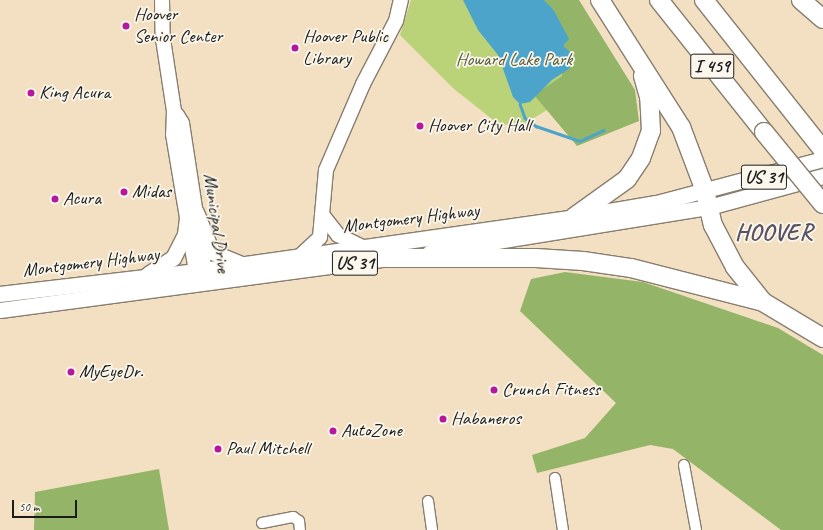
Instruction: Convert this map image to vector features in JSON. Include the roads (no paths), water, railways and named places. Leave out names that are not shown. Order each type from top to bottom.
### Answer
[{"type":"highway","points":[[600,0],[635,50],[681,127],[723,247],[763,302]]},
{"type":"highway","name":"I 459","points":[[659,0],[823,204]]},
{"type":"highway","name":"I 459","points":[[704,0],[823,150]]},
{"type":"highway","points":[[801,0],[823,19]]},
{"type":"highway","points":[[574,218],[627,179],[649,138],[649,97],[635,50]]},
{"type":"highway","points":[[387,258],[536,258],[583,261],[631,268],[763,302],[823,338]]},
{"type":"main road","name":"Montgomery Highway","points":[[0,292],[141,278],[361,246],[707,199],[823,160]]},
{"type":"main road","name":"Montgomery Highway","points":[[5,309],[206,285],[387,258],[823,176]]},
{"type":"main road","points":[[192,215],[212,252],[244,264]]},
{"type":"main road","points":[[141,278],[173,258],[180,247],[192,215]]},
{"type":"street","name":"Municipal Drive","points":[[162,0],[163,39],[174,111],[173,134],[192,215],[201,270],[206,285]]},
{"type":"street","points":[[301,255],[317,242],[324,217],[326,170],[362,84],[396,21],[401,0]]},
{"type":"street","points":[[324,217],[338,235],[361,246]]},
{"type":"street","points":[[0,292],[5,309]]},
{"type":"street","points":[[684,465],[696,530]]},
{"type":"street","points":[[555,478],[563,530]]},
{"type":"street","points":[[428,501],[432,530]]},
{"type":"street","points":[[262,523],[293,517],[299,521],[300,530]]},
{"type":"water","points":[[463,0],[544,0],[553,9],[569,39],[563,46],[574,55],[569,69],[552,80],[530,102],[520,104],[513,97],[498,55],[478,30]]},
{"type":"waterway","points":[[520,104],[525,118],[536,126],[580,141],[604,130]]},
{"type":"place","name":"Hoover Senior Center","points":[[126,26]]},
{"type":"place","name":"Hoover Public Library","points":[[295,48]]},
{"type":"place","name":"King Acura","points":[[31,93]]},
{"type":"place","name":"Hoover City Hall","points":[[420,126]]},
{"type":"place","name":"Midas","points":[[124,192]]},
{"type":"place","name":"Acura","points":[[55,199]]},
{"type":"place","name":"MyEyeDr.","points":[[71,372]]},
{"type":"place","name":"Crunch Fitness","points":[[494,390]]},
{"type":"place","name":"Habaneros","points":[[443,419]]},
{"type":"place","name":"AutoZone","points":[[333,431]]},
{"type":"place","name":"Paul Mitchell","points":[[218,449]]},
{"type":"district","name":"HOOVER","points":[[774,233]]},
{"type":"park label","name":"Howard Lake Park","points":[[514,60]]}]
